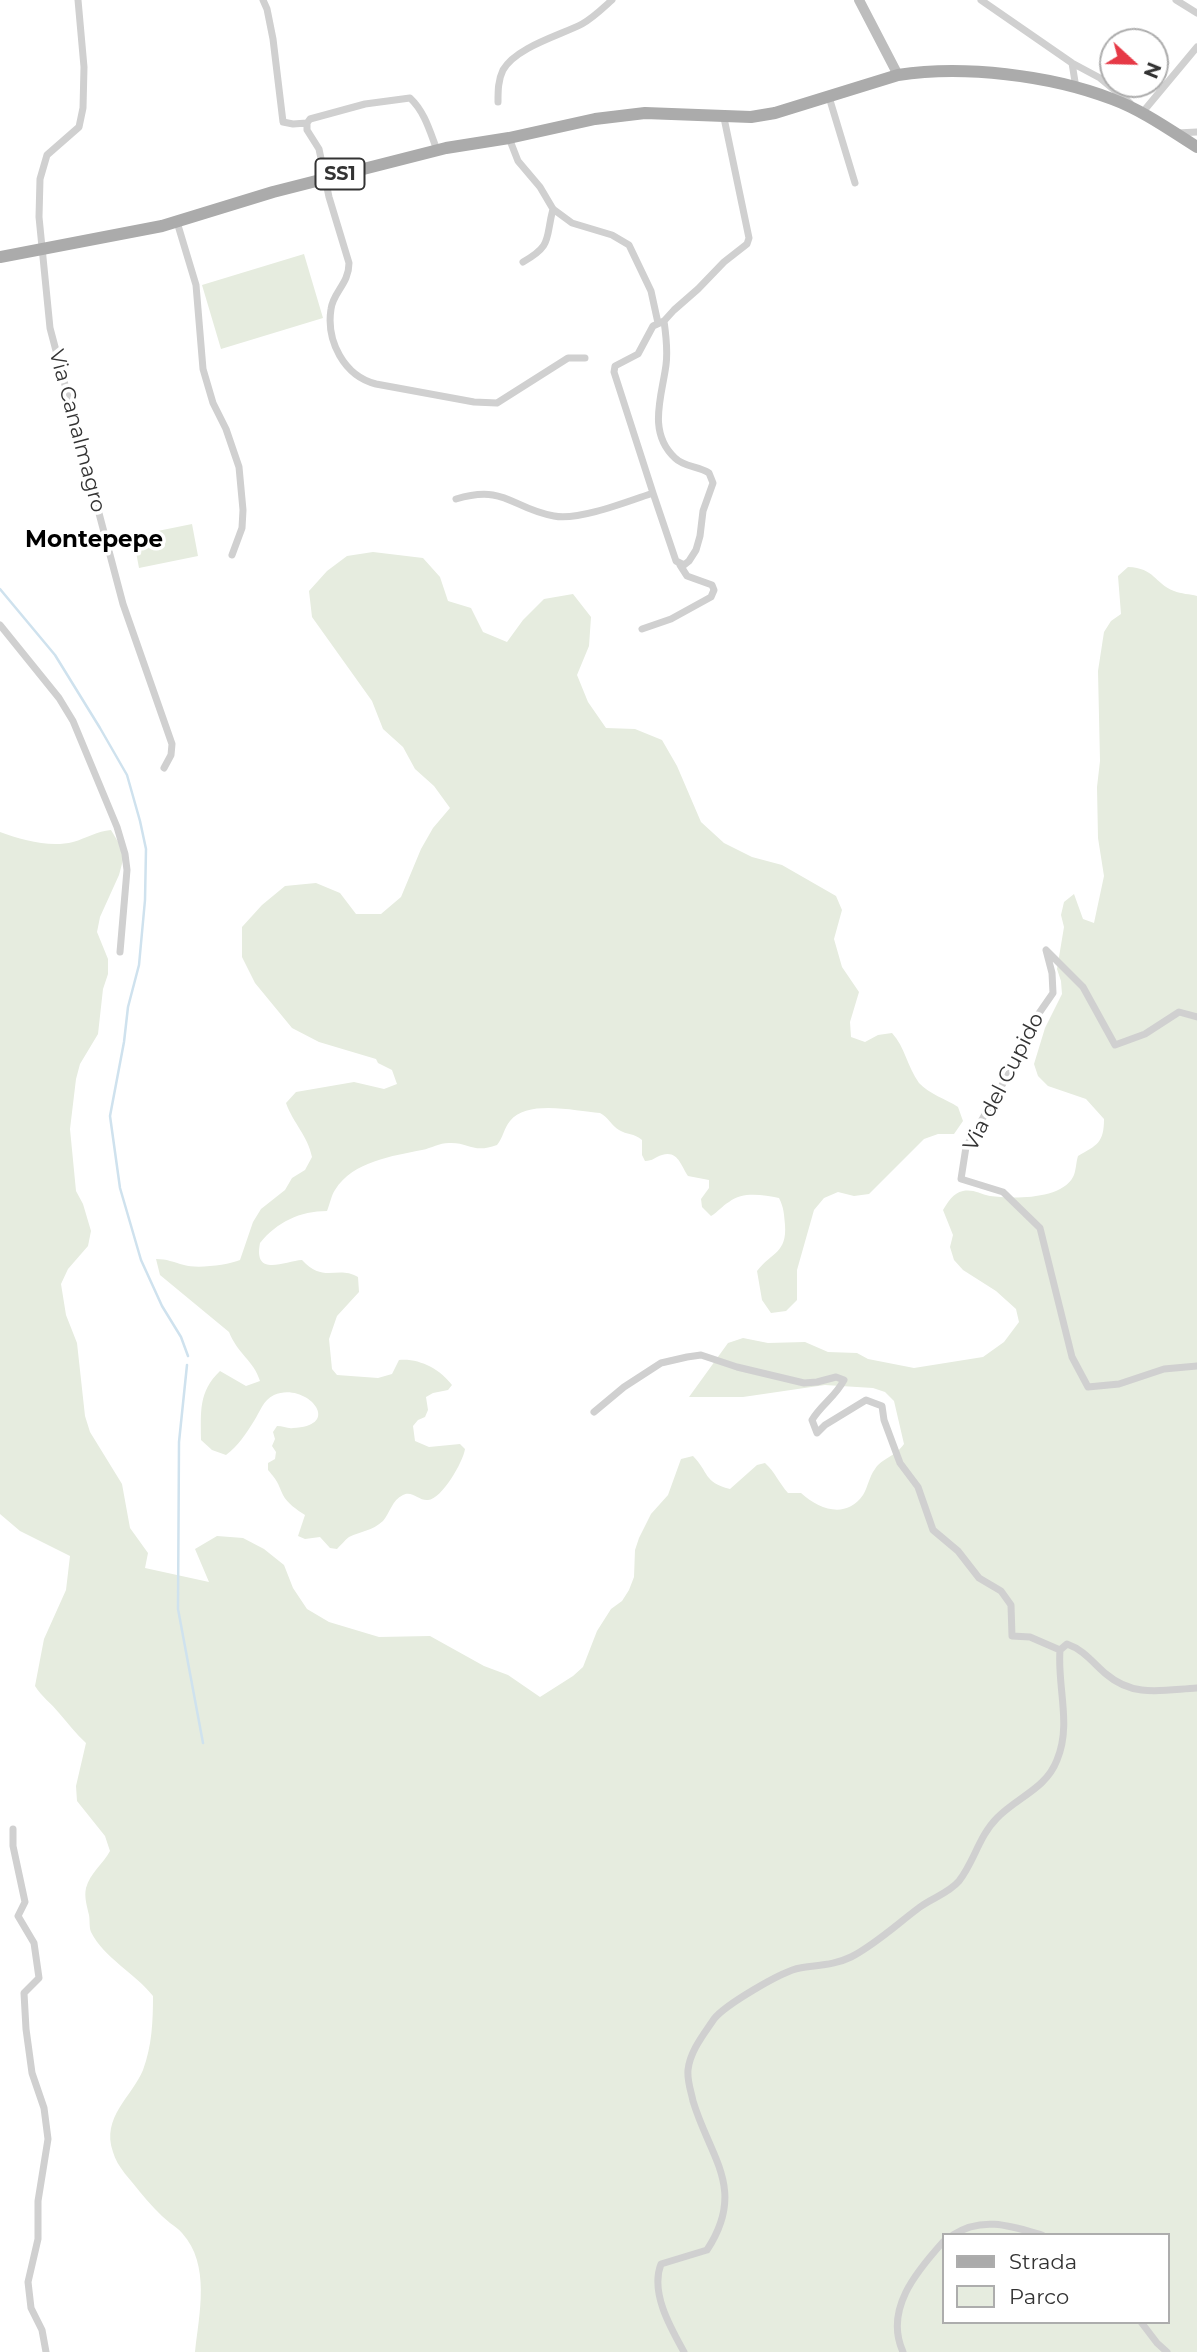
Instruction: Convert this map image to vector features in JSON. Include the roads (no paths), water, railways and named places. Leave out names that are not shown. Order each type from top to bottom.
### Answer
[{"type":"main road","name":"SS1","points":[[0,257],[177,222],[325,178],[438,150],[595,119],[645,113],[751,117],[775,113],[898,75],[950,71],[986,73],[1076,88],[1113,99],[1138,111],[1197,147]]},
{"type":"street","name":"Via Canalmagro","points":[[78,0],[84,67],[83,108],[79,127],[47,155],[40,179],[39,217],[50,328],[123,604],[172,744],[171,755],[164,768]]},
{"type":"street","points":[[263,0],[268,9],[273,39],[283,122],[307,122],[365,104],[410,98],[419,108],[438,150]]},
{"type":"street","points":[[498,102],[498,85],[503,70],[510,62],[551,36],[588,21],[612,0]]},
{"type":"street","points":[[859,0],[898,75]]},
{"type":"street","points":[[981,0],[1110,86],[1138,111],[1197,47]]},
{"type":"street","points":[[1176,0],[1197,13]]},
{"type":"street","points":[[1073,63],[1076,88]]},
{"type":"street","points":[[829,97],[855,183]]},
{"type":"street","points":[[642,629],[696,607],[713,593],[712,585],[687,576],[673,556],[614,372],[615,366],[642,349],[653,326],[661,322],[724,262],[747,244],[749,238],[724,118]]},
{"type":"street","points":[[307,122],[307,130],[319,149],[349,263],[349,273],[331,310],[331,328],[344,364],[357,377],[390,387],[474,402],[498,403],[568,358],[585,358]]},
{"type":"street","points":[[1175,133],[1197,132]]},
{"type":"street","points":[[509,138],[518,161],[540,187],[553,209],[572,223],[612,235],[629,245],[649,284],[661,322],[667,356],[657,407],[664,444],[682,463],[709,472],[713,483],[703,511],[696,550],[689,561],[680,565]]},
{"type":"street","points":[[523,262],[538,253],[550,236],[553,209]]},
{"type":"street","points":[[177,222],[195,285],[204,369],[239,467],[242,528],[232,555]]},
{"type":"street","points":[[456,499],[478,494],[501,496],[543,514],[567,517],[653,492]]},
{"type":"street","points":[[0,625],[59,698],[73,721],[117,827],[127,870],[120,952]]},
{"type":"street","name":"Via del Cupido","points":[[1197,1017],[1179,1012],[1145,1034],[1115,1045],[1083,987],[1046,950],[1052,973],[1053,993],[1026,1032],[1012,1068],[966,1147],[961,1179],[1003,1192],[1040,1228],[1072,1357],[1088,1387],[1119,1384],[1164,1369],[1197,1366]]},
{"type":"street","points":[[594,1412],[624,1387],[661,1363],[701,1355],[737,1367],[804,1383],[836,1377],[844,1380],[812,1420],[817,1433],[825,1425],[866,1400],[881,1406],[900,1463],[918,1487],[933,1530],[958,1551],[979,1578],[1006,1598],[1011,1605],[1012,1636],[1030,1637],[1060,1650]]},
{"type":"street","points":[[1060,1650],[1067,1644],[1080,1648],[1107,1675],[1124,1686],[1140,1691],[1197,1688]]},
{"type":"street","points":[[684,2352],[663,2309],[657,2275],[661,2264],[708,2250],[724,2217],[724,2188],[720,2163],[696,2109],[688,2080],[688,2068],[694,2050],[717,2015],[777,1975],[797,1968],[831,1964],[850,1957],[957,1884],[983,1836],[997,1817],[1047,1779],[1057,1762],[1064,1719],[1060,1650]]},
{"type":"street","points":[[13,1829],[13,1846],[25,1902],[18,1916],[34,1943],[39,1978],[24,1993],[26,2029],[32,2073],[44,2108],[48,2139],[38,2201],[38,2239],[28,2296],[45,2340],[46,2352]]},
{"type":"street","points":[[956,2233],[983,2223],[1006,2225],[1035,2233]]},
{"type":"street","points":[[902,2352],[896,2328],[898,2308],[913,2278],[942,2243]]},
{"type":"street","points":[[1143,2324],[1167,2352]]},
{"type":"waterway","points":[[0,589],[55,655],[100,728],[127,775],[140,821],[146,849],[139,965],[128,1007],[110,1116],[120,1188],[141,1260],[188,1356]]},
{"type":"waterway","points":[[187,1365],[179,1442],[178,1609],[203,1743]]},
{"type":"district","name":"Montepepe","points":[[94,540]]}]
